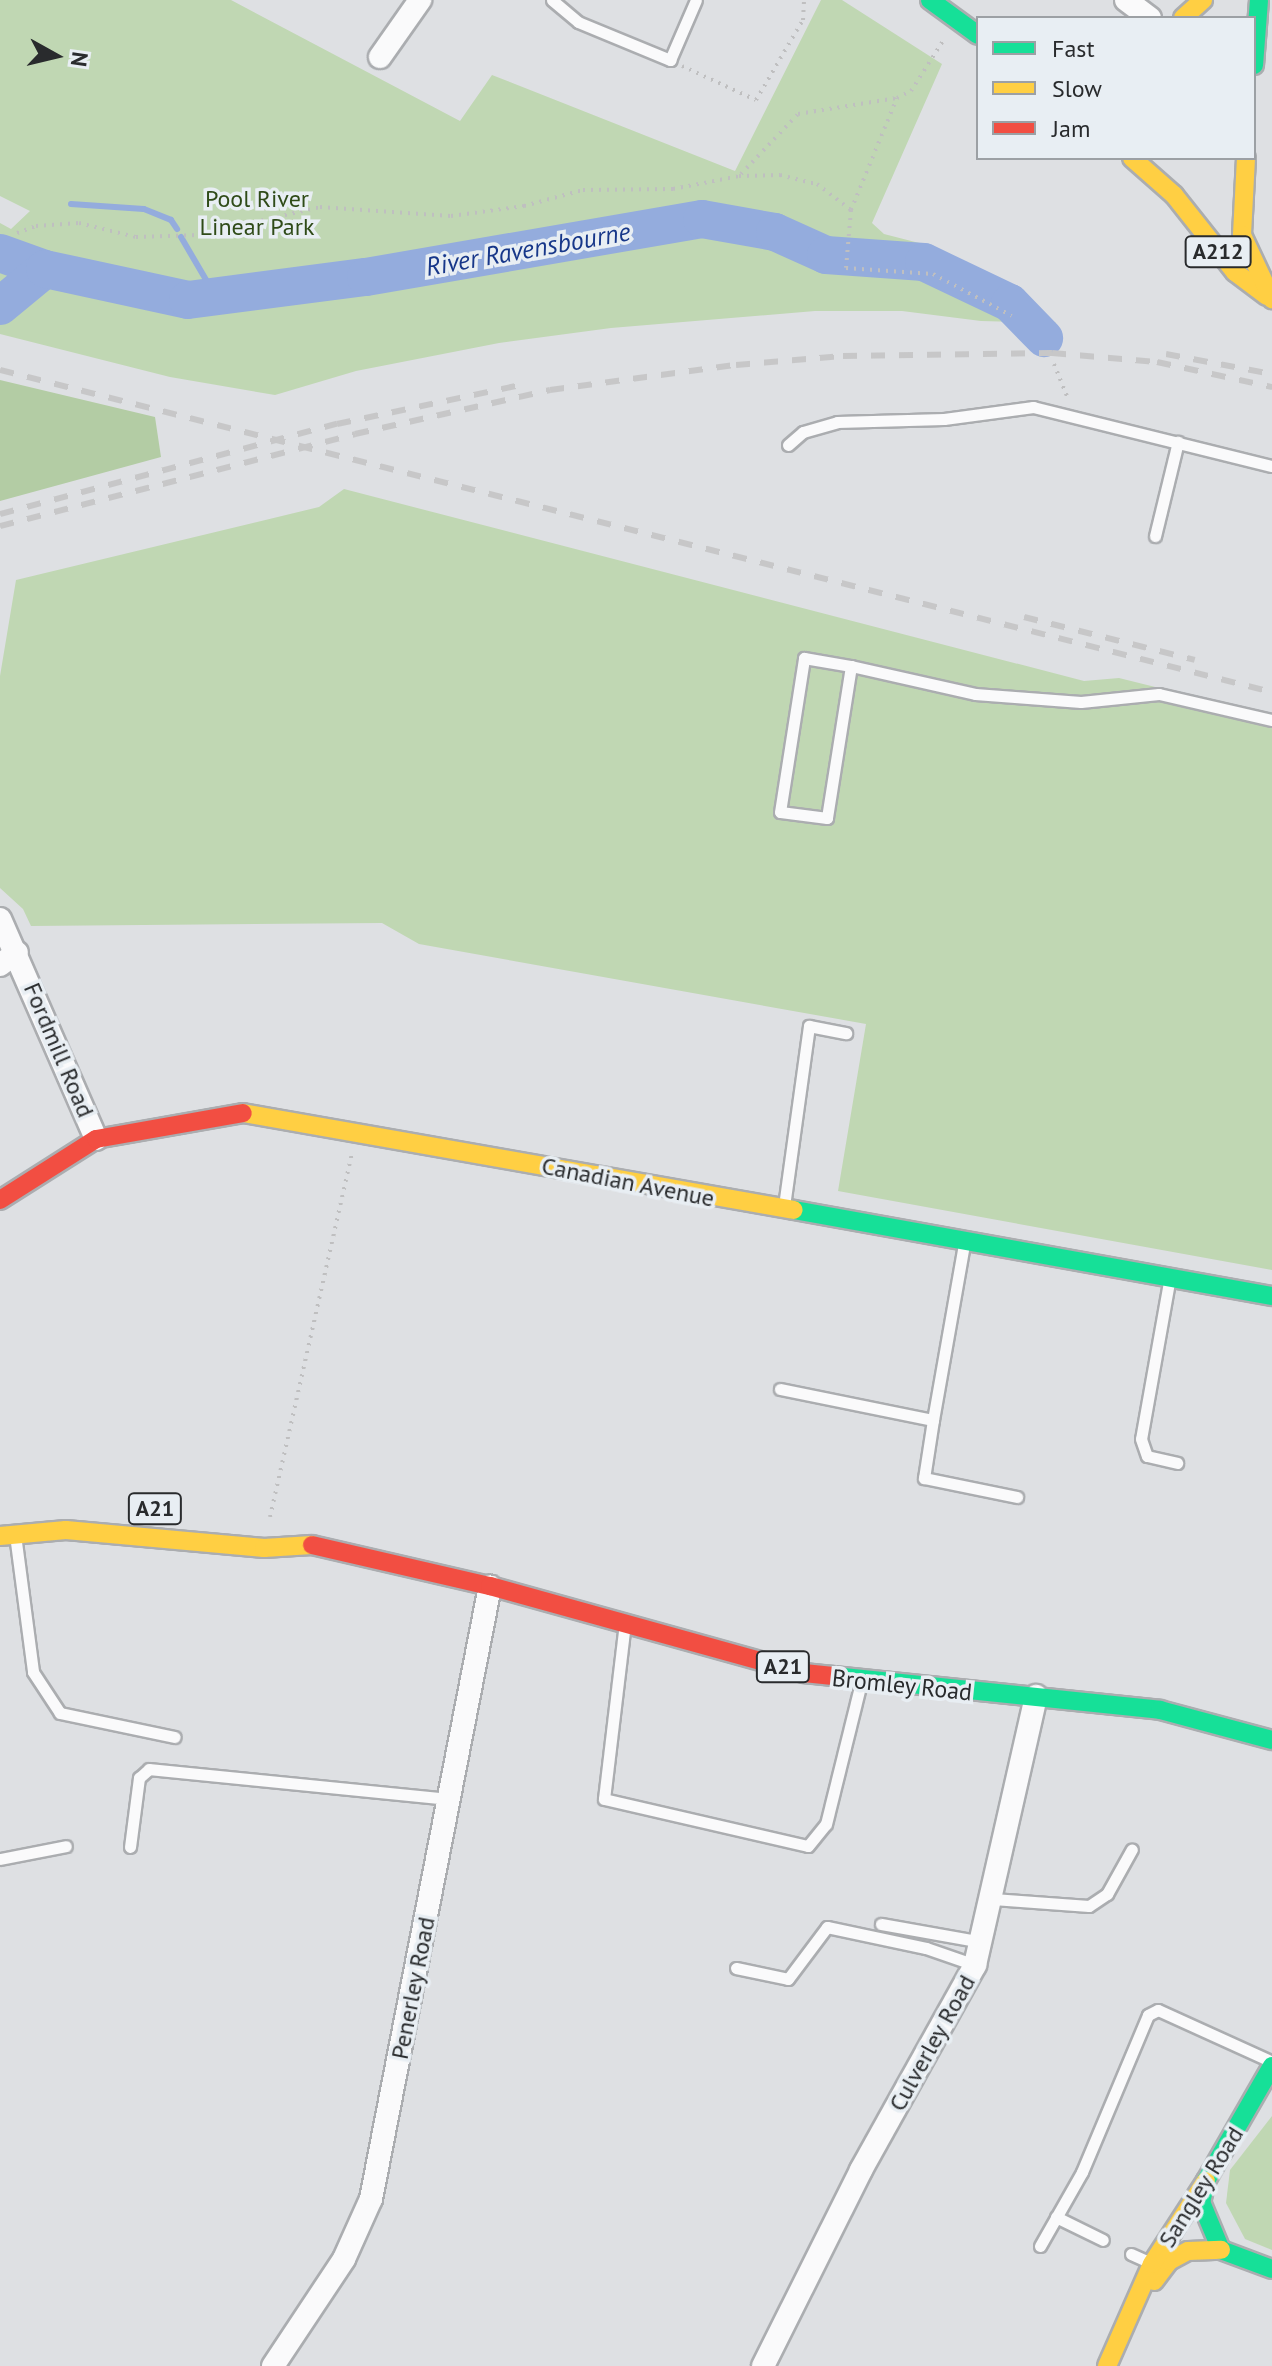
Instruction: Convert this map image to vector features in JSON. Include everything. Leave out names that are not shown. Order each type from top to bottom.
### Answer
[{"type":"main road","points":[[930,0],[976,34]]},
{"type":"main road","points":[[1185,16],[1203,0]]},
{"type":"main road","points":[[1256,31],[1259,0]]},
{"type":"main road","name":"A212","points":[[1134,160],[1174,195],[1235,272],[1272,300]]},
{"type":"main road","points":[[1246,160],[1242,235],[1246,252],[1272,300]]},
{"type":"main road","name":"A212","points":[[1174,195],[1194,201],[1242,235]]},
{"type":"main road","name":"Canadian Avenue","points":[[0,1200],[96,1139],[217,1114],[255,1113],[784,1211],[1272,1296]]},
{"type":"main road","name":"Bromley Road","points":[[269,1523],[303,1543],[490,1586],[804,1673],[861,1683],[1036,1696],[1160,1710],[1272,1740]]},
{"type":"main road","name":"Bromley Road","points":[[7,1535],[115,1531],[264,1548],[303,1543]]},
{"type":"main road","name":"Sangley Road","points":[[1107,2366],[1152,2264],[1206,2181],[1272,2064]]},
{"type":"main road","points":[[1206,2181],[1201,2202],[1221,2250],[1272,2269]]},
{"type":"main road","name":"Sangley Road","points":[[1133,2309],[1169,2261],[1188,2251],[1221,2250]]},
{"type":"street","points":[[380,57],[420,0]]},
{"type":"street","points":[[1126,0],[1147,16]]},
{"type":"street","name":"Fordmill Road","points":[[0,919],[9,958],[96,1139]]},
{"type":"street","name":"Penerley Road","points":[[273,2366],[344,2259],[371,2199],[490,1586]]},
{"type":"street","name":"Culverley Road","points":[[763,2366],[861,2170],[975,1965],[993,1899],[1036,1696]]},
{"type":"lane","points":[[552,0],[578,22],[670,60],[696,0]]},
{"type":"lane","points":[[788,445],[803,432],[837,422],[944,419],[1033,407],[1272,466]]},
{"type":"lane","points":[[1155,536],[1178,442]]},
{"type":"lane","points":[[851,666],[827,818],[780,812],[804,658],[851,666],[975,694],[1081,702],[1159,694],[1272,720]]},
{"type":"lane","points":[[784,1211],[809,1026],[846,1033]]},
{"type":"lane","points":[[964,1243],[924,1478],[1017,1497]]},
{"type":"lane","points":[[1170,1278],[1141,1439],[1147,1456],[1177,1463]]},
{"type":"lane","points":[[780,1389],[933,1420]]},
{"type":"lane","points":[[7,1535],[33,1672],[60,1713],[175,1737]]},
{"type":"lane","points":[[625,1623],[604,1799],[808,1846],[826,1824],[861,1683]]},
{"type":"lane","points":[[130,1847],[139,1778],[149,1769],[448,1799]]},
{"type":"lane","points":[[0,1859],[66,1846]]},
{"type":"lane","points":[[993,1899],[1089,1906],[1107,1894],[1132,1849]]},
{"type":"lane","points":[[881,1924],[983,1942]]},
{"type":"lane","points":[[736,1968],[788,1979],[827,1927],[926,1948],[975,1965]]},
{"type":"lane","points":[[1040,2246],[1082,2172],[1148,2015],[1158,2010],[1272,2064]]},
{"type":"lane","points":[[1056,2217],[1103,2240]]},
{"type":"lane","points":[[1131,2254],[1152,2264]]},
{"type":"path","points":[[670,60],[756,100],[803,20],[804,0]]},
{"type":"path","points":[[739,176],[798,114],[897,98],[911,91],[930,65],[955,18]]},
{"type":"path","points":[[897,98],[851,210],[845,231],[846,268],[933,274],[1012,316]]},
{"type":"path","points":[[17,233],[36,226],[79,223],[136,237],[199,235],[281,214],[351,206],[451,216],[524,206],[583,190],[673,189],[739,176],[780,175],[817,184],[851,210]]},
{"type":"path","points":[[1054,364],[1070,405]]},
{"type":"path","points":[[269,1523],[354,1149]]},
{"type":"green space","name":"Pool River Linear Park","points":[[0,0],[231,0],[460,121],[492,75],[735,171],[821,0],[842,0],[942,64],[872,223],[884,234],[923,244],[972,266],[1056,323],[981,321],[902,311],[815,311],[611,328],[499,343],[356,371],[275,395],[170,377],[0,334],[0,223],[11,229],[30,211],[0,196]]},
{"type":"green space","points":[[0,380],[155,417],[161,457],[0,501]]},
{"type":"green space","points":[[344,489],[1084,681],[1119,678],[1272,716],[1272,1270],[838,1191],[866,1024],[419,944],[382,923],[31,926],[23,909],[0,888],[0,676],[16,580],[319,507]]},
{"type":"green space","points":[[1272,2116],[1272,2250],[1245,2239],[1226,2203],[1230,2170]]},
{"type":"waterway","points":[[71,204],[144,209],[171,220],[177,229]]},
{"type":"waterway","name":"River Ravensbourne","points":[[0,306],[45,269],[188,300],[366,277],[702,219],[775,232],[826,255],[924,262],[1010,303],[1044,338]]},
{"type":"waterway","points":[[181,237],[216,297]]},
{"type":"waterway","points":[[0,253],[45,269]]},
{"type":"railway","points":[[0,526],[355,434],[550,390],[736,365],[843,356],[1052,353],[1157,362],[1272,387]]},
{"type":"railway","points":[[1166,354],[1272,374]]},
{"type":"railway","points":[[0,370],[1272,692]]},
{"type":"railway","points":[[0,514],[337,424],[525,384]]},
{"type":"railway","points":[[1024,617],[1195,660]]},
{"type":"traffic: fast","points":[[930,0],[976,34]]},
{"type":"traffic: fast","points":[[1256,39],[1259,0]]},
{"type":"traffic: fast","points":[[794,1210],[1272,1296]]},
{"type":"traffic: fast","points":[[833,1676],[1160,1710],[1272,1740]]},
{"type":"traffic: fast","points":[[1272,2066],[1206,2181],[1201,2202],[1221,2250],[1272,2269]]},
{"type":"traffic: slow","points":[[1185,16],[1203,0]]},
{"type":"traffic: slow","points":[[1134,160],[1174,195],[1235,272],[1267,296]]},
{"type":"traffic: slow","points":[[1246,160],[1242,235],[1272,299]]},
{"type":"traffic: slow","points":[[243,1113],[794,1210]]},
{"type":"traffic: slow","points":[[0,1536],[66,1530],[264,1548],[312,1545]]},
{"type":"traffic: slow","points":[[1107,2366],[1152,2264],[1206,2181]]},
{"type":"traffic: slow","points":[[1154,2281],[1169,2261],[1188,2251],[1221,2250]]},
{"type":"traffic: jam","points":[[0,1200],[96,1139],[243,1113]]},
{"type":"traffic: jam","points":[[312,1545],[490,1586],[804,1673],[833,1676]]}]
